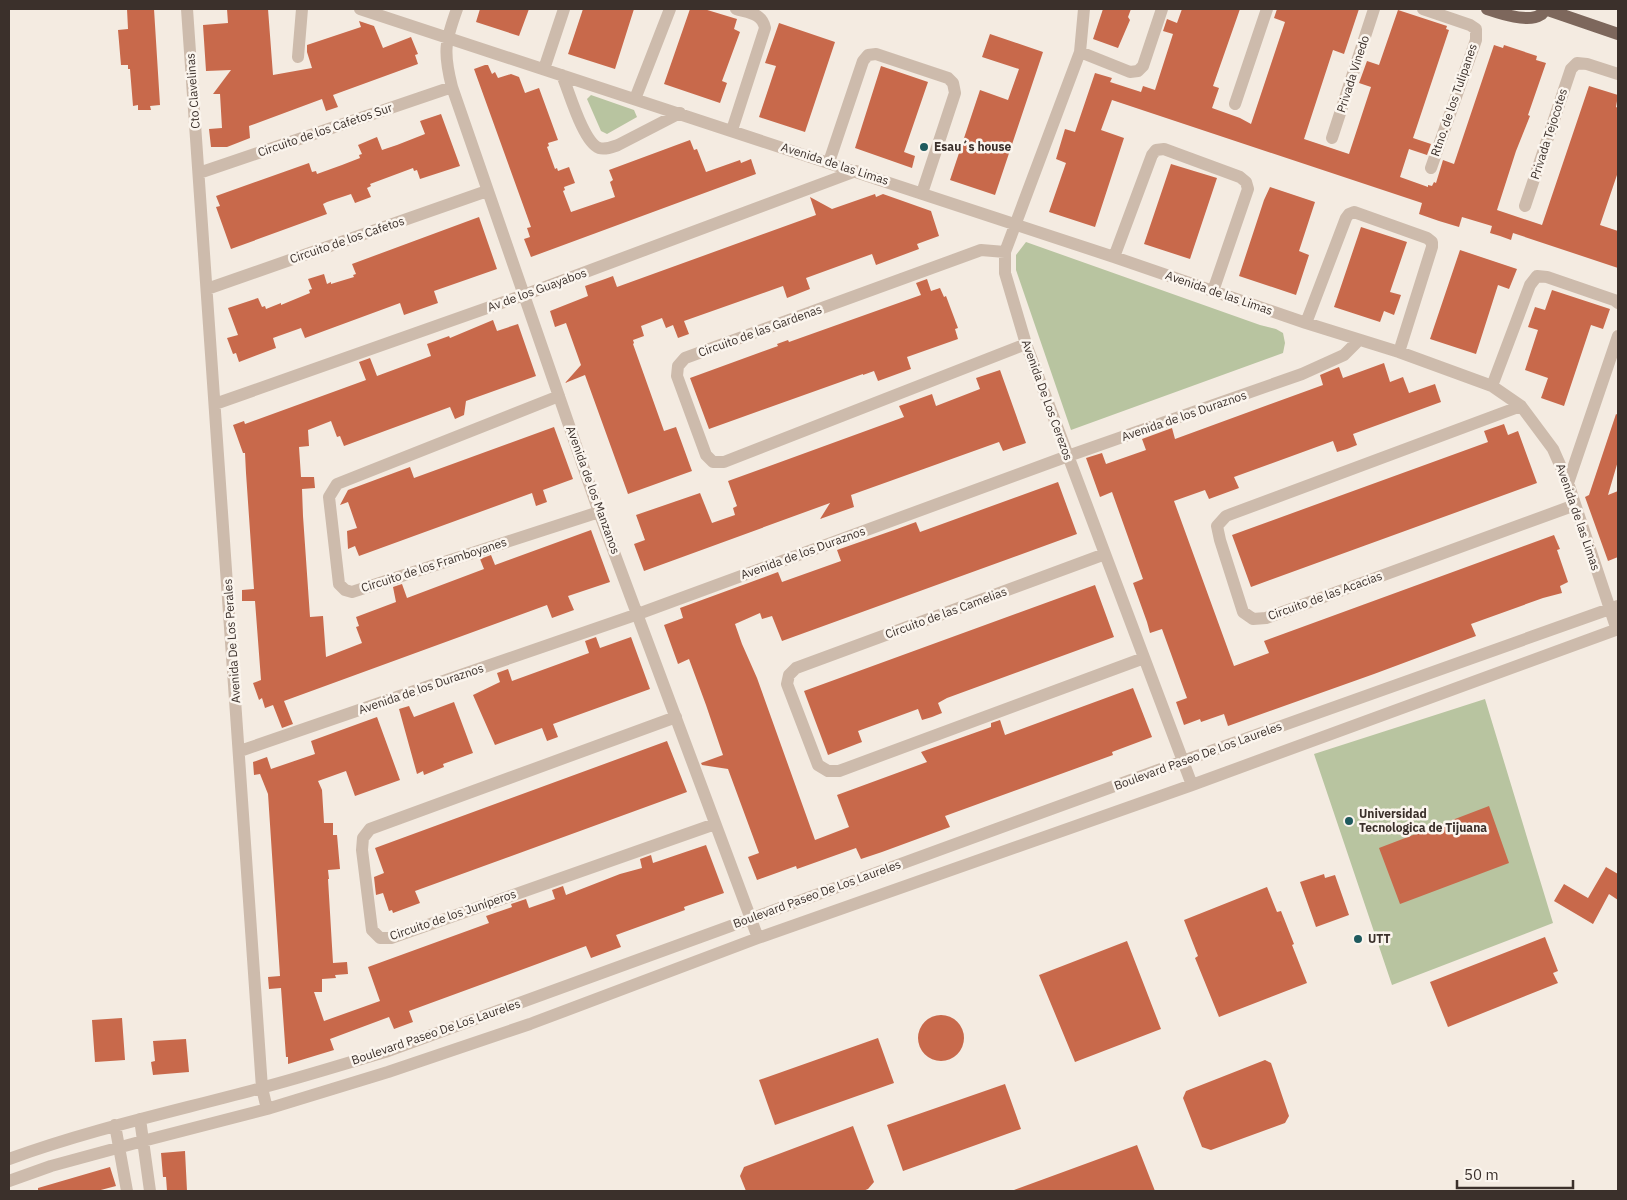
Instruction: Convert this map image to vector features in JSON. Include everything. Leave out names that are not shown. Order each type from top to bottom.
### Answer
[{"type":"main road","points":[[1487,9],[1507,15],[1529,18],[1540,15],[1546,9],[1618,34]]},
{"type":"street","name":"Cto Clavelinas","points":[[187,9],[199,173]]},
{"type":"street","points":[[298,57],[302,9]]},
{"type":"street","name":"Avenida de las Limas","points":[[360,9],[1016,224],[1306,323],[1399,352],[1492,386],[1521,406],[1553,449],[1568,483],[1614,608],[1618,630]]},
{"type":"street","name":"Avenida de los Manzanos","points":[[457,9],[447,37],[445,61],[452,87],[600,512],[758,938]]},
{"type":"street","points":[[544,69],[564,9]]},
{"type":"street","points":[[636,99],[670,9]]},
{"type":"street","points":[[732,130],[765,28],[760,16],[736,9]]},
{"type":"street","name":"Avenida De Los Cerezos","points":[[1084,9],[1080,52],[1005,252],[1005,273],[1026,344],[1192,786]]},
{"type":"street","points":[[1080,52],[1130,72],[1138,72],[1143,66],[1162,9]]},
{"type":"street","points":[[1235,104],[1267,9]]},
{"type":"street","name":"Privada Vinedo","points":[[1332,138],[1374,9]]},
{"type":"street","name":"Rtno. de los Tulipanes","points":[[1423,9],[1470,25],[1476,29],[1476,40],[1431,168]]},
{"type":"street","points":[[829,162],[863,61],[868,55],[876,54],[948,78],[953,83],[955,93],[922,193]]},
{"type":"street","name":"Privada Tejocotes","points":[[1525,206],[1570,69],[1577,63],[1587,64],[1618,74]]},
{"type":"street","points":[[562,75],[585,132],[591,142],[599,148],[608,149],[618,145],[680,113]]},
{"type":"street","name":"Circuito de los Cafetos Sur","points":[[199,173],[452,87]]},
{"type":"street","points":[[1114,257],[1152,155],[1156,150],[1164,149],[1240,177],[1246,182],[1248,189],[1213,291]]},
{"type":"street","name":"Av de los Guayabos","points":[[215,404],[524,295],[856,171]]},
{"type":"street","name":"Avenida De Los Perales","points":[[199,173],[262,1088],[267,1109]]},
{"type":"street","name":"Circuito de los Cafetos","points":[[207,289],[487,190]]},
{"type":"street","points":[[1306,323],[1346,218],[1354,212],[1428,238],[1432,242],[1399,352]]},
{"type":"street","name":"Circuito de las Gardenas","points":[[1005,252],[981,250],[685,358],[678,366],[678,376],[706,455],[713,462],[724,462],[1026,344]]},
{"type":"street","points":[[1492,386],[1530,285],[1537,276],[1547,277],[1618,303]]},
{"type":"street","points":[[1568,483],[1618,336]]},
{"type":"street","name":"Avenida de los Duraznos","points":[[240,751],[638,614],[1068,456],[1302,374],[1344,355],[1358,340]]},
{"type":"street","name":"Circuito de los Framboyanes","points":[[559,396],[337,484],[329,497],[339,584],[345,590],[352,592],[600,512]]},
{"type":"street","name":"Circuito de las Acacias","points":[[1521,406],[1226,516],[1217,526],[1243,612],[1253,619],[1266,618],[1575,505]]},
{"type":"street","name":"Circuito de las Camelias","points":[[1105,554],[796,668],[789,675],[787,684],[818,765],[828,771],[839,771],[1144,658]]},
{"type":"street","name":"Boulevard Paseo De Los Laureles","points":[[9,1159],[46,1145],[114,1125],[262,1088],[385,1052],[1183,760],[1614,608]]},
{"type":"street","name":"Boulevard Paseo De Los Laureles","points":[[9,1181],[51,1166],[267,1109],[388,1072],[530,1024],[758,938],[1192,786],[1618,630]]},
{"type":"street","name":"Circuito de los Juníperos","points":[[676,716],[370,829],[364,838],[362,850],[372,930],[380,938],[391,938],[715,824]]},
{"type":"street","points":[[140,1118],[150,1191]]},
{"type":"street","points":[[114,1125],[127,1191]]},
{"type":"green space","points":[[591,95],[634,110],[637,117],[607,134],[601,131],[587,99]]},
{"type":"green space","points":[[1026,242],[1276,329],[1283,333],[1285,343],[1283,353],[1071,430],[1016,270],[1016,255]]},
{"type":"green space","points":[[1485,699],[1553,923],[1392,985],[1314,754]]},
{"type":"building","points":[[127,9],[154,9],[160,105],[150,106],[151,110],[138,110],[138,105],[133,106],[130,69],[128,69],[128,65],[121,65],[118,30],[128,29]]},
{"type":"building","points":[[227,9],[268,9],[273,75],[312,68],[307,45],[361,27],[359,21],[374,26],[383,48],[411,37],[418,54],[415,55],[418,64],[333,95],[338,107],[326,111],[322,99],[249,126],[250,138],[227,147],[211,147],[209,129],[222,128],[220,94],[213,94],[231,70],[206,71],[203,25],[228,23]]},
{"type":"building","points":[[480,9],[529,9],[519,36],[476,22]]},
{"type":"building","points":[[583,9],[634,9],[615,69],[568,54]]},
{"type":"building","points":[[690,9],[704,9],[737,19],[734,29],[740,32],[722,81],[727,83],[720,103],[664,84]]},
{"type":"building","points":[[1103,9],[1131,9],[1128,17],[1130,20],[1118,48],[1093,39]]},
{"type":"building","points":[[1182,9],[1240,9],[1213,86],[1219,88],[1212,108],[1251,124],[1285,22],[1274,18],[1277,9],[1359,9],[1344,54],[1333,50],[1304,139],[1349,154],[1371,87],[1359,83],[1367,61],[1379,65],[1398,10],[1447,26],[1446,29],[1449,30],[1413,138],[1431,144],[1427,155],[1409,149],[1400,177],[1428,187],[1428,185],[1432,186],[1434,182],[1436,183],[1443,160],[1454,164],[1494,45],[1503,48],[1504,45],[1537,56],[1536,60],[1546,63],[1528,115],[1530,116],[1516,151],[1497,210],[1542,225],[1589,86],[1618,95],[1616,107],[1618,108],[1618,172],[1600,225],[1618,231],[1618,268],[1513,233],[1511,240],[1490,233],[1492,226],[1462,217],[1459,227],[1439,221],[1419,214],[1422,203],[1112,100],[1101,130],[1124,138],[1095,227],[1049,212],[1066,163],[1056,159],[1065,129],[1075,132],[1095,73],[1112,78],[1110,82],[1141,92],[1143,86],[1155,90],[1173,34],[1163,31],[1167,19],[1177,23]]},
{"type":"building","points":[[779,23],[835,42],[805,132],[759,117],[776,66],[765,63]]},
{"type":"building","points":[[990,34],[1043,52],[995,195],[950,180],[980,90],[1008,100],[1019,69],[982,57]]},
{"type":"building","points":[[488,65],[492,74],[495,72],[498,78],[511,74],[519,77],[525,93],[539,88],[558,140],[548,143],[549,146],[547,147],[555,169],[557,168],[558,171],[569,167],[575,183],[564,187],[565,190],[563,191],[571,212],[615,197],[610,182],[613,180],[609,170],[690,140],[694,150],[697,149],[706,172],[740,160],[741,163],[751,159],[756,174],[531,257],[524,239],[530,237],[527,228],[531,227],[474,69]]},
{"type":"building","points":[[881,66],[928,82],[904,152],[915,156],[912,168],[855,148]]},
{"type":"building","points":[[441,114],[460,166],[420,179],[417,170],[414,171],[413,168],[370,184],[371,186],[367,188],[371,197],[355,203],[351,194],[327,202],[323,204],[327,214],[231,249],[216,207],[220,206],[216,196],[309,163],[312,172],[316,171],[317,174],[342,165],[360,158],[359,155],[362,154],[358,145],[377,137],[382,150],[397,145],[425,134],[420,121]]},
{"type":"building","points":[[1171,164],[1217,178],[1190,259],[1144,244]]},
{"type":"building","points":[[1270,187],[1315,202],[1299,251],[1309,255],[1296,295],[1239,276]]},
{"type":"building","points":[[875,194],[876,197],[883,194],[931,211],[939,236],[917,244],[919,249],[876,265],[872,254],[806,278],[810,289],[787,298],[783,286],[684,321],[689,334],[678,338],[673,325],[666,328],[662,318],[641,326],[644,336],[633,340],[633,344],[664,431],[676,427],[692,471],[628,494],[585,375],[565,383],[581,365],[566,323],[555,327],[550,311],[588,296],[585,286],[613,276],[617,287],[816,215],[810,197],[832,209]]},
{"type":"building","points":[[479,217],[497,269],[434,291],[438,303],[404,315],[400,303],[305,338],[301,328],[273,338],[276,348],[239,362],[236,353],[233,354],[227,338],[238,335],[228,308],[258,298],[262,307],[265,306],[266,309],[281,303],[281,305],[310,293],[309,290],[312,289],[308,279],[324,274],[327,284],[331,282],[331,284],[354,277],[353,275],[356,274],[352,264]]},
{"type":"building","points":[[1361,227],[1407,242],[1390,292],[1401,295],[1394,315],[1384,311],[1380,322],[1334,307]]},
{"type":"building","points":[[1460,250],[1517,269],[1509,289],[1498,285],[1476,354],[1430,339]]},
{"type":"building","points":[[927,279],[931,291],[940,288],[944,297],[946,296],[958,328],[955,329],[958,339],[907,357],[911,369],[878,381],[874,371],[863,374],[709,429],[690,378],[778,346],[777,344],[788,340],[789,342],[921,295],[916,283]]},
{"type":"building","points":[[1552,290],[1610,309],[1603,329],[1591,325],[1564,406],[1541,398],[1548,378],[1525,370],[1538,330],[1528,327],[1535,307],[1545,310]]},
{"type":"building","points":[[493,320],[497,331],[518,324],[536,376],[466,401],[464,415],[455,419],[450,407],[344,446],[340,436],[337,437],[331,421],[308,430],[309,446],[299,447],[301,477],[314,477],[315,488],[302,489],[303,516],[310,617],[323,616],[326,657],[362,643],[356,627],[359,626],[356,617],[396,602],[393,587],[402,584],[407,598],[484,569],[480,559],[491,555],[495,565],[591,530],[610,582],[568,596],[574,610],[552,618],[547,605],[284,701],[293,724],[282,728],[273,705],[265,708],[262,698],[259,700],[253,683],[261,680],[255,601],[242,601],[242,590],[254,589],[245,453],[243,453],[233,425],[244,421],[245,424],[366,380],[359,362],[370,358],[377,376],[431,356],[427,344],[449,336],[450,338]]},
{"type":"building","points":[[1384,363],[1390,382],[1403,377],[1409,393],[1435,384],[1441,402],[1353,434],[1357,445],[1347,449],[1337,452],[1333,441],[1234,477],[1239,488],[1209,499],[1205,490],[1174,501],[1234,666],[1269,653],[1264,641],[1554,535],[1560,549],[1557,550],[1568,582],[1560,586],[1562,593],[1471,624],[1476,636],[1228,726],[1224,714],[1201,722],[1200,719],[1184,725],[1176,702],[1187,698],[1162,629],[1150,633],[1133,583],[1143,579],[1112,492],[1100,497],[1086,458],[1102,453],[1106,464],[1146,450],[1142,439],[1172,428],[1175,439],[1323,385],[1320,375],[1339,367],[1343,378]]},
{"type":"building","points":[[1000,370],[1026,443],[1003,451],[999,442],[851,495],[854,507],[820,519],[830,503],[644,571],[634,544],[645,540],[636,515],[700,493],[712,523],[735,515],[733,508],[737,506],[728,481],[904,417],[899,406],[932,394],[936,406],[980,389],[976,378]]},
{"type":"building","points":[[1616,414],[1618,415],[1618,461],[1608,495],[1618,491],[1618,557],[1608,561],[1585,497],[1589,495]]},
{"type":"building","points":[[1504,424],[1508,435],[1518,431],[1537,483],[1251,587],[1232,535],[1488,442],[1484,431]]},
{"type":"building","points":[[554,427],[573,479],[543,490],[547,502],[536,506],[532,493],[359,556],[355,546],[348,549],[347,531],[357,528],[348,502],[340,505],[348,490],[410,467],[414,478]]},
{"type":"building","points":[[1058,482],[1077,534],[782,641],[772,616],[762,619],[760,613],[735,624],[742,644],[757,678],[815,840],[849,827],[837,795],[927,762],[921,752],[991,727],[991,723],[1000,720],[1005,735],[1133,688],[1152,737],[1112,752],[1113,755],[945,816],[950,827],[882,852],[861,859],[856,848],[797,869],[796,866],[757,880],[748,857],[759,853],[728,769],[702,765],[701,763],[723,755],[689,659],[678,664],[664,625],[683,618],[680,608],[778,572],[782,582],[841,561],[837,550],[916,522],[920,532]]},
{"type":"building","points":[[1095,585],[1114,637],[947,698],[938,703],[942,713],[932,717],[922,720],[918,709],[858,731],[862,742],[828,755],[804,691]]},
{"type":"building","points":[[596,637],[600,648],[631,637],[650,689],[553,724],[558,737],[547,741],[542,728],[495,745],[473,695],[500,682],[497,673],[508,669],[512,681],[589,653],[585,641]]},
{"type":"building","points":[[454,702],[473,753],[443,764],[444,767],[424,775],[423,771],[417,774],[399,709],[409,706],[414,717]]},
{"type":"building","points":[[377,717],[400,780],[355,796],[346,771],[318,781],[322,790],[324,823],[333,823],[333,835],[337,835],[340,869],[328,870],[333,963],[347,962],[348,974],[335,975],[336,978],[322,979],[322,992],[314,992],[324,1021],[380,1001],[368,967],[489,923],[486,916],[512,907],[511,904],[526,899],[529,908],[555,899],[552,890],[563,886],[566,895],[620,874],[642,868],[640,859],[651,855],[653,863],[706,845],[724,893],[684,907],[685,910],[616,935],[621,947],[591,958],[586,946],[409,1011],[413,1022],[394,1029],[389,1017],[330,1039],[334,1050],[288,1064],[281,988],[269,989],[268,977],[280,976],[268,794],[260,774],[254,775],[253,762],[267,757],[271,769],[315,754],[311,741]]},
{"type":"building","points":[[667,741],[687,792],[415,891],[420,903],[393,913],[392,910],[389,911],[383,893],[376,895],[374,877],[384,873],[375,848]]},
{"type":"building","points":[[1489,806],[1509,863],[1400,904],[1379,848]]},
{"type":"building","points":[[1606,867],[1618,874],[1618,900],[1609,894],[1593,924],[1554,901],[1564,884],[1588,898]]},
{"type":"building","points":[[1324,874],[1325,878],[1335,875],[1349,915],[1316,927],[1300,882]]},
{"type":"building","points":[[1267,887],[1277,912],[1281,911],[1307,983],[1219,1017],[1195,958],[1198,956],[1184,920]]},
{"type":"building","points":[[1545,937],[1558,971],[1553,973],[1558,983],[1448,1027],[1430,982]]},
{"type":"building","points":[[1127,941],[1161,1029],[1075,1062],[1039,975]]},
{"type":"building","points":[[941,1015],[954,1019],[960,1025],[964,1038],[960,1051],[954,1057],[941,1061],[928,1057],[922,1051],[918,1038],[922,1025],[928,1019]]},
{"type":"building","points":[[122,1018],[125,1060],[95,1062],[92,1020]]},
{"type":"building","points":[[878,1038],[894,1083],[775,1125],[759,1080]]},
{"type":"building","points":[[186,1039],[189,1072],[153,1075],[151,1062],[155,1061],[153,1041]]},
{"type":"building","points":[[1265,1060],[1271,1063],[1289,1116],[1285,1123],[1211,1150],[1202,1147],[1183,1098],[1186,1091]]},
{"type":"building","points":[[1005,1084],[1021,1129],[903,1171],[887,1125]]},
{"type":"building","points":[[853,1126],[874,1182],[868,1189],[863,1191],[746,1191],[740,1176],[744,1167]]},
{"type":"building","points":[[1137,1145],[1155,1191],[1014,1191],[1014,1190]]},
{"type":"building","points":[[185,1151],[187,1191],[167,1191],[166,1177],[163,1177],[161,1153]]},
{"type":"building","points":[[110,1167],[116,1186],[97,1191],[38,1191],[38,1188]]},
{"type":"place","name":"Esau´s house","points":[[924,147]]},
{"type":"place","name":"Universidad Tecnologica de Tijuana","points":[[1349,821]]},
{"type":"place","name":"UTT","points":[[1358,939]]}]
